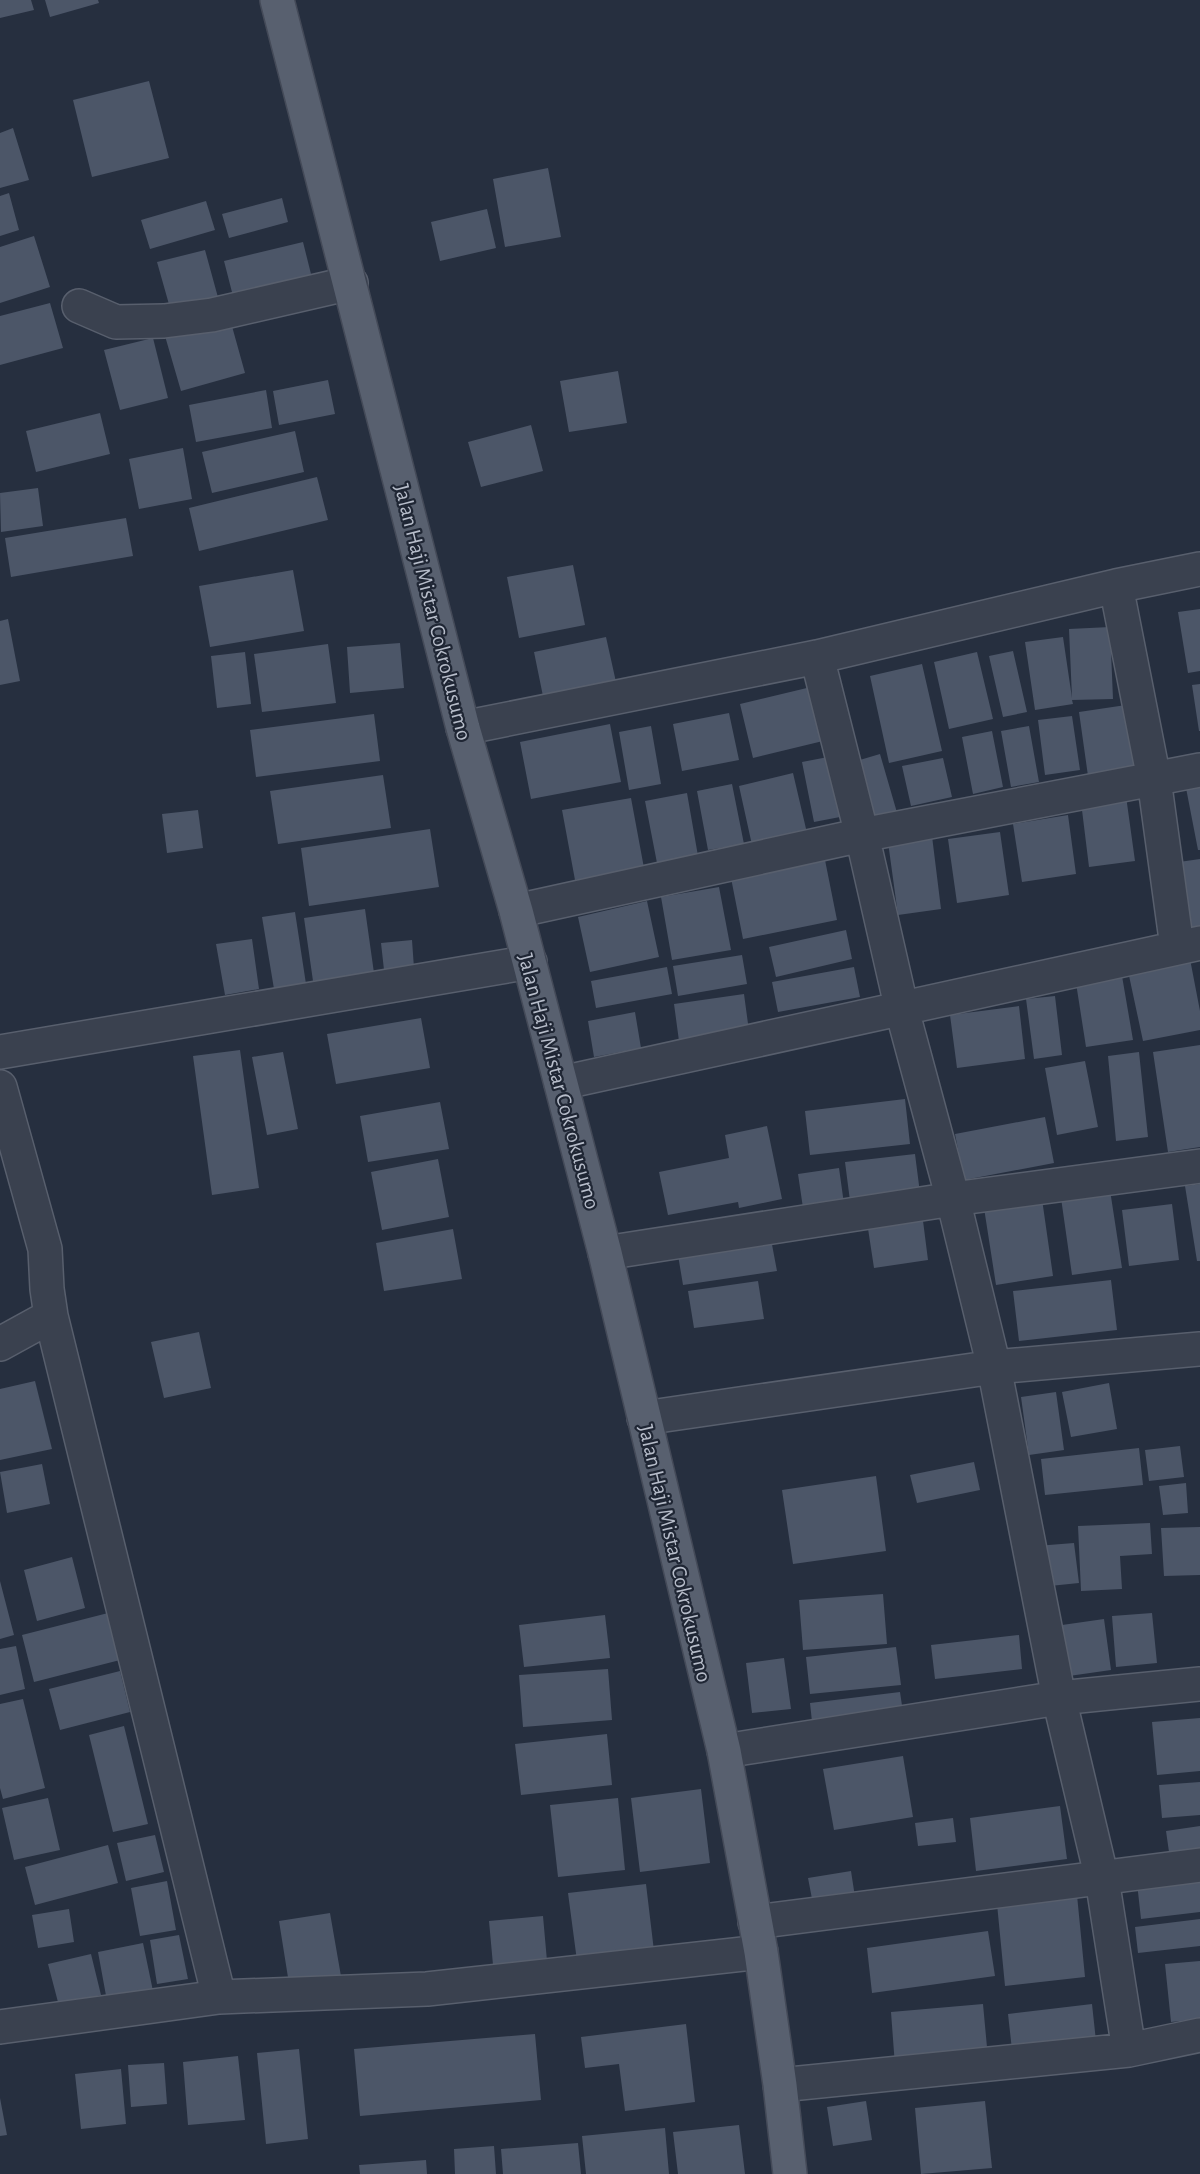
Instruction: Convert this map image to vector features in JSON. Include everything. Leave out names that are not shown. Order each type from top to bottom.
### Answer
[{"type":"main road","name":"Jalan Haji Mistar Cokrokusumo","points":[[278,0],[463,728],[530,962],[605,1253],[724,1751],[758,1937],[780,2085],[790,2174]]},
{"type":"street","points":[[79,306],[116,322],[164,321],[212,315],[351,283]]},
{"type":"street","points":[[463,728],[817,657],[1116,586],[1200,569]]},
{"type":"street","points":[[561,1083],[902,1010],[1189,945],[1116,586]]},
{"type":"street","points":[[817,657],[862,835],[902,1010],[953,1199],[994,1367],[1059,1698],[1102,1878],[1129,2050]]},
{"type":"street","points":[[516,911],[862,835],[1200,770]]},
{"type":"street","points":[[0,1052],[530,962]]},
{"type":"street","points":[[0,1086],[45,1249],[51,1316],[219,1997]]},
{"type":"street","points":[[605,1253],[953,1199],[1200,1166]]},
{"type":"street","points":[[0,1344],[51,1316]]},
{"type":"street","points":[[644,1418],[994,1367],[1200,1349]]},
{"type":"street","points":[[724,1751],[1059,1698],[1200,1684]]},
{"type":"street","points":[[0,2027],[219,1997],[427,1989],[758,1937],[1102,1878],[1200,1865]]},
{"type":"street","points":[[780,2085],[1129,2050],[1200,2035]]},
{"type":"building","points":[[0,0],[31,0],[34,10],[0,18]]},
{"type":"building","points":[[45,0],[98,0],[99,3],[50,17]]},
{"type":"building","points":[[149,81],[169,158],[92,177],[73,100]]},
{"type":"building","points":[[13,128],[29,180],[0,188],[0,133]]},
{"type":"building","points":[[548,168],[561,237],[505,247],[493,179]]},
{"type":"building","points":[[9,193],[19,230],[0,236],[0,196]]},
{"type":"building","points":[[282,198],[288,222],[229,238],[222,214]]},
{"type":"building","points":[[206,201],[215,230],[150,249],[141,220]]},
{"type":"building","points":[[487,209],[496,248],[440,261],[431,222]]},
{"type":"building","points":[[34,236],[50,287],[0,303],[0,247]]},
{"type":"building","points":[[303,242],[313,282],[234,300],[224,261]]},
{"type":"building","points":[[205,250],[219,301],[172,315],[157,262]]},
{"type":"building","points":[[50,303],[63,348],[0,365],[0,316]]},
{"type":"building","points":[[230,319],[245,373],[181,391],[165,336]]},
{"type":"building","points":[[153,338],[168,398],[120,410],[104,350]]},
{"type":"building","points":[[618,371],[627,423],[569,432],[560,381]]},
{"type":"building","points":[[328,380],[335,414],[279,425],[273,391]]},
{"type":"building","points":[[266,390],[272,428],[196,442],[189,405]]},
{"type":"building","points":[[100,413],[110,454],[36,472],[26,431]]},
{"type":"building","points":[[531,425],[543,471],[481,487],[468,442]]},
{"type":"building","points":[[295,431],[304,472],[212,493],[202,452]]},
{"type":"building","points":[[183,448],[192,499],[139,509],[129,459]]},
{"type":"building","points":[[317,477],[328,520],[199,551],[189,508]]},
{"type":"building","points":[[38,488],[43,526],[1,532],[0,493]]},
{"type":"building","points":[[126,518],[133,556],[11,577],[5,538]]},
{"type":"building","points":[[573,565],[585,625],[519,638],[507,577]]},
{"type":"building","points":[[293,570],[304,631],[210,647],[199,586]]},
{"type":"building","points":[[1200,609],[1200,671],[1188,673],[1178,612]]},
{"type":"building","points":[[8,619],[20,681],[0,685],[0,621]]},
{"type":"building","points":[[1110,627],[1113,699],[1072,700],[1073,704],[1035,710],[1025,642],[1063,637],[1072,698],[1069,629]]},
{"type":"building","points":[[606,637],[618,691],[545,706],[534,652]]},
{"type":"building","points":[[400,643],[404,688],[350,693],[347,647]]},
{"type":"building","points":[[328,644],[336,703],[262,712],[254,654]]},
{"type":"building","points":[[1013,651],[1027,712],[1003,717],[989,656]]},
{"type":"building","points":[[245,652],[251,704],[217,708],[211,656]]},
{"type":"building","points":[[977,652],[993,719],[949,729],[934,662]]},
{"type":"building","points":[[922,664],[942,751],[889,763],[870,676]]},
{"type":"building","points":[[1200,684],[1200,731],[1199,731],[1192,685]]},
{"type":"building","points":[[811,687],[823,741],[753,758],[740,704]]},
{"type":"building","points":[[1126,705],[1135,770],[1088,776],[1079,712]]},
{"type":"building","points":[[729,713],[739,760],[682,771],[673,724]]},
{"type":"building","points":[[374,714],[380,761],[256,777],[250,730]]},
{"type":"building","points":[[1072,716],[1080,770],[1045,775],[1038,720]]},
{"type":"building","points":[[610,724],[621,782],[531,799],[520,742]]},
{"type":"building","points":[[651,726],[661,784],[629,790],[619,732]]},
{"type":"building","points":[[1029,726],[1039,782],[1011,787],[1001,731]]},
{"type":"building","points":[[992,731],[1003,787],[973,794],[962,737]]},
{"type":"building","points":[[880,754],[898,816],[871,823],[853,762]]},
{"type":"building","points":[[828,757],[840,817],[814,822],[802,762]]},
{"type":"building","points":[[943,758],[952,797],[911,806],[902,766]]},
{"type":"building","points":[[793,773],[807,833],[752,845],[739,786]]},
{"type":"building","points":[[383,775],[391,828],[278,844],[270,791]]},
{"type":"building","points":[[732,784],[744,844],[708,850],[697,791]]},
{"type":"building","points":[[1200,785],[1200,850],[1198,850],[1186,788]]},
{"type":"building","points":[[687,793],[698,856],[657,863],[645,801]]},
{"type":"building","points":[[1126,796],[1135,861],[1089,867],[1081,802]]},
{"type":"building","points":[[631,798],[644,868],[575,880],[562,810]]},
{"type":"building","points":[[198,810],[203,848],[167,853],[162,814]]},
{"type":"building","points":[[1068,815],[1076,874],[1022,882],[1013,824]]},
{"type":"building","points":[[430,829],[439,887],[309,906],[301,848]]},
{"type":"building","points":[[1000,832],[1009,895],[957,903],[948,839]]},
{"type":"building","points":[[932,836],[941,909],[898,915],[888,842]]},
{"type":"building","points":[[1200,859],[1200,928],[1189,930],[1179,862]]},
{"type":"building","points":[[825,860],[837,920],[743,939],[731,878]]},
{"type":"building","points":[[719,887],[731,950],[672,960],[661,897]]},
{"type":"building","points":[[647,901],[659,957],[590,972],[578,917]]},
{"type":"building","points":[[365,909],[374,973],[313,981],[304,918]]},
{"type":"building","points":[[295,912],[306,984],[274,989],[262,917]]},
{"type":"building","points":[[846,930],[852,959],[776,977],[769,947]]},
{"type":"building","points":[[252,939],[259,989],[225,995],[216,944]]},
{"type":"building","points":[[412,940],[414,968],[384,970],[381,943]]},
{"type":"building","points":[[742,955],[747,984],[678,996],[673,966]]},
{"type":"building","points":[[1190,959],[1200,1011],[1200,1030],[1143,1041],[1128,971]]},
{"type":"building","points":[[667,967],[672,994],[596,1008],[591,981]]},
{"type":"building","points":[[854,967],[860,997],[778,1012],[772,982]]},
{"type":"building","points":[[1122,976],[1133,1040],[1086,1047],[1076,983]]},
{"type":"building","points":[[744,994],[749,1031],[679,1041],[674,1004]]},
{"type":"building","points":[[1055,996],[1062,1055],[1034,1059],[1026,999]]},
{"type":"building","points":[[1019,1006],[1025,1059],[957,1068],[950,1015]]},
{"type":"building","points":[[635,1012],[641,1048],[594,1057],[588,1021]]},
{"type":"building","points":[[421,1018],[430,1068],[336,1084],[327,1034]]},
{"type":"building","points":[[1200,1045],[1200,1147],[1168,1152],[1153,1052]]},
{"type":"building","points":[[240,1050],[259,1188],[212,1195],[193,1056]]},
{"type":"building","points":[[283,1052],[298,1129],[267,1135],[252,1057]]},
{"type":"building","points":[[1139,1052],[1148,1137],[1116,1141],[1108,1056]]},
{"type":"building","points":[[1085,1061],[1098,1127],[1057,1135],[1045,1068]]},
{"type":"building","points":[[905,1099],[910,1144],[810,1155],[805,1111]]},
{"type":"building","points":[[440,1102],[449,1149],[368,1162],[360,1116]]},
{"type":"building","points":[[1045,1117],[1054,1163],[964,1180],[955,1134]]},
{"type":"building","points":[[767,1126],[782,1199],[739,1208],[738,1202],[668,1215],[659,1172],[729,1158],[725,1135]]},
{"type":"building","points":[[915,1154],[920,1193],[850,1201],[845,1162]]},
{"type":"building","points":[[438,1159],[449,1217],[382,1230],[371,1172]]},
{"type":"building","points":[[839,1168],[844,1204],[803,1208],[798,1174]]},
{"type":"building","points":[[1200,1184],[1200,1261],[1197,1261],[1185,1186]]},
{"type":"building","points":[[1110,1190],[1122,1268],[1072,1275],[1061,1198]]},
{"type":"building","points":[[1042,1199],[1053,1276],[996,1285],[984,1208]]},
{"type":"building","points":[[1172,1204],[1179,1260],[1129,1266],[1122,1210]]},
{"type":"building","points":[[922,1213],[928,1260],[874,1268],[867,1222]]},
{"type":"building","points":[[453,1229],[462,1279],[384,1291],[376,1243]]},
{"type":"building","points":[[770,1234],[777,1271],[683,1285],[677,1249]]},
{"type":"building","points":[[1111,1280],[1117,1330],[1019,1341],[1013,1291]]},
{"type":"building","points":[[758,1281],[764,1319],[694,1328],[688,1291]]},
{"type":"building","points":[[199,1332],[211,1388],[164,1398],[151,1342]]},
{"type":"building","points":[[35,1381],[52,1449],[0,1460],[0,1389]]},
{"type":"building","points":[[1109,1383],[1117,1429],[1071,1437],[1062,1392]]},
{"type":"building","points":[[1056,1392],[1064,1450],[1029,1455],[1021,1397]]},
{"type":"building","points":[[1180,1446],[1184,1477],[1149,1481],[1145,1450]]},
{"type":"building","points":[[1139,1448],[1143,1485],[1045,1495],[1041,1459]]},
{"type":"building","points":[[974,1462],[980,1490],[917,1503],[910,1475]]},
{"type":"building","points":[[42,1464],[50,1504],[7,1513],[0,1472]]},
{"type":"building","points":[[876,1476],[886,1551],[793,1564],[782,1490]]},
{"type":"building","points":[[1186,1483],[1188,1513],[1163,1515],[1159,1486]]},
{"type":"building","points":[[1150,1523],[1152,1554],[1120,1556],[1122,1589],[1081,1591],[1078,1526]]},
{"type":"building","points":[[1200,1527],[1200,1575],[1164,1576],[1161,1528]]},
{"type":"building","points":[[1074,1543],[1079,1583],[1040,1587],[1036,1546]]},
{"type":"building","points":[[72,1557],[85,1608],[37,1621],[24,1570]]},
{"type":"building","points":[[0,1581],[14,1635],[0,1639]]},
{"type":"building","points":[[883,1594],[887,1644],[803,1650],[799,1600]]},
{"type":"building","points":[[112,1612],[124,1659],[34,1682],[22,1635]]},
{"type":"building","points":[[1152,1613],[1157,1663],[1116,1667],[1112,1616]]},
{"type":"building","points":[[605,1615],[610,1658],[524,1667],[519,1625]]},
{"type":"building","points":[[1104,1619],[1111,1670],[1069,1676],[1062,1625]]},
{"type":"building","points":[[1019,1635],[1022,1669],[935,1679],[931,1645]]},
{"type":"building","points":[[16,1646],[25,1689],[0,1695],[0,1649]]},
{"type":"building","points":[[896,1647],[901,1685],[810,1694],[806,1657]]},
{"type":"building","points":[[784,1658],[791,1709],[752,1713],[746,1663]]},
{"type":"building","points":[[608,1669],[612,1720],[523,1727],[519,1675]]},
{"type":"building","points":[[120,1671],[130,1712],[60,1730],[49,1689]]},
{"type":"building","points":[[900,1692],[904,1719],[813,1731],[810,1703]]},
{"type":"building","points":[[23,1699],[45,1788],[3,1799],[0,1788],[0,1704]]},
{"type":"building","points":[[1200,1718],[1200,1771],[1157,1775],[1152,1722]]},
{"type":"building","points":[[124,1726],[148,1824],[113,1832],[89,1735]]},
{"type":"building","points":[[607,1734],[612,1785],[521,1795],[515,1744]]},
{"type":"building","points":[[903,1756],[913,1817],[834,1830],[823,1769]]},
{"type":"building","points":[[1200,1782],[1200,1815],[1162,1818],[1159,1785]]},
{"type":"building","points":[[701,1789],[710,1863],[640,1872],[631,1798]]},
{"type":"building","points":[[48,1798],[60,1850],[14,1860],[2,1808]]},
{"type":"building","points":[[618,1798],[625,1870],[558,1877],[550,1805]]},
{"type":"building","points":[[1060,1806],[1067,1859],[976,1871],[970,1818]]},
{"type":"building","points":[[953,1818],[956,1842],[918,1846],[915,1823]]},
{"type":"building","points":[[1200,1826],[1200,1855],[1170,1859],[1166,1831]]},
{"type":"building","points":[[155,1835],[164,1872],[126,1881],[117,1843]]},
{"type":"building","points":[[108,1845],[118,1883],[35,1905],[25,1867]]},
{"type":"building","points":[[851,1871],[855,1897],[813,1904],[808,1878]]},
{"type":"building","points":[[1200,1876],[1200,1912],[1141,1919],[1137,1883]]},
{"type":"building","points":[[167,1881],[176,1930],[140,1936],[131,1888]]},
{"type":"building","points":[[646,1884],[654,1951],[577,1961],[568,1893]]},
{"type":"building","points":[[1077,1895],[1085,1977],[1005,1986],[997,1904]]},
{"type":"building","points":[[69,1909],[74,1942],[38,1948],[32,1915]]},
{"type":"building","points":[[330,1913],[342,1982],[290,1990],[279,1921]]},
{"type":"building","points":[[543,1916],[547,1961],[493,1965],[489,1921]]},
{"type":"building","points":[[1200,1919],[1200,1946],[1138,1953],[1135,1927]]},
{"type":"building","points":[[988,1931],[995,1976],[872,1993],[867,1948]]},
{"type":"building","points":[[179,1935],[188,1979],[157,1984],[150,1940]]},
{"type":"building","points":[[143,1943],[153,1991],[107,2001],[98,1952]]},
{"type":"building","points":[[91,1954],[101,1995],[59,2006],[48,1964]]},
{"type":"building","points":[[1200,1961],[1200,2019],[1171,2022],[1165,1964]]},
{"type":"building","points":[[983,2004],[988,2058],[895,2066],[891,2012]]},
{"type":"building","points":[[1092,2004],[1096,2041],[1012,2050],[1008,2014]]},
{"type":"building","points":[[686,2024],[695,2102],[625,2111],[619,2064],[585,2068],[581,2037]]},
{"type":"building","points":[[535,2034],[541,2100],[360,2116],[354,2049]]},
{"type":"building","points":[[299,2049],[308,2139],[266,2144],[257,2053]]},
{"type":"building","points":[[238,2056],[245,2120],[188,2125],[183,2062]]},
{"type":"building","points":[[164,2063],[167,2104],[131,2107],[128,2065]]},
{"type":"building","points":[[121,2069],[126,2124],[81,2129],[75,2074]]},
{"type":"building","points":[[0,2098],[7,2135],[0,2136]]},
{"type":"building","points":[[866,2101],[872,2140],[833,2146],[827,2107]]},
{"type":"building","points":[[985,2101],[992,2168],[921,2174],[915,2108]]},
{"type":"building","points":[[739,2125],[745,2174],[678,2174],[673,2132]]},
{"type":"building","points":[[665,2128],[669,2174],[586,2174],[582,2136]]},
{"type":"building","points":[[578,2143],[581,2174],[503,2174],[501,2149]]},
{"type":"building","points":[[494,2146],[496,2174],[455,2174],[454,2149]]},
{"type":"building","points":[[426,2160],[427,2174],[360,2174],[359,2165]]}]
